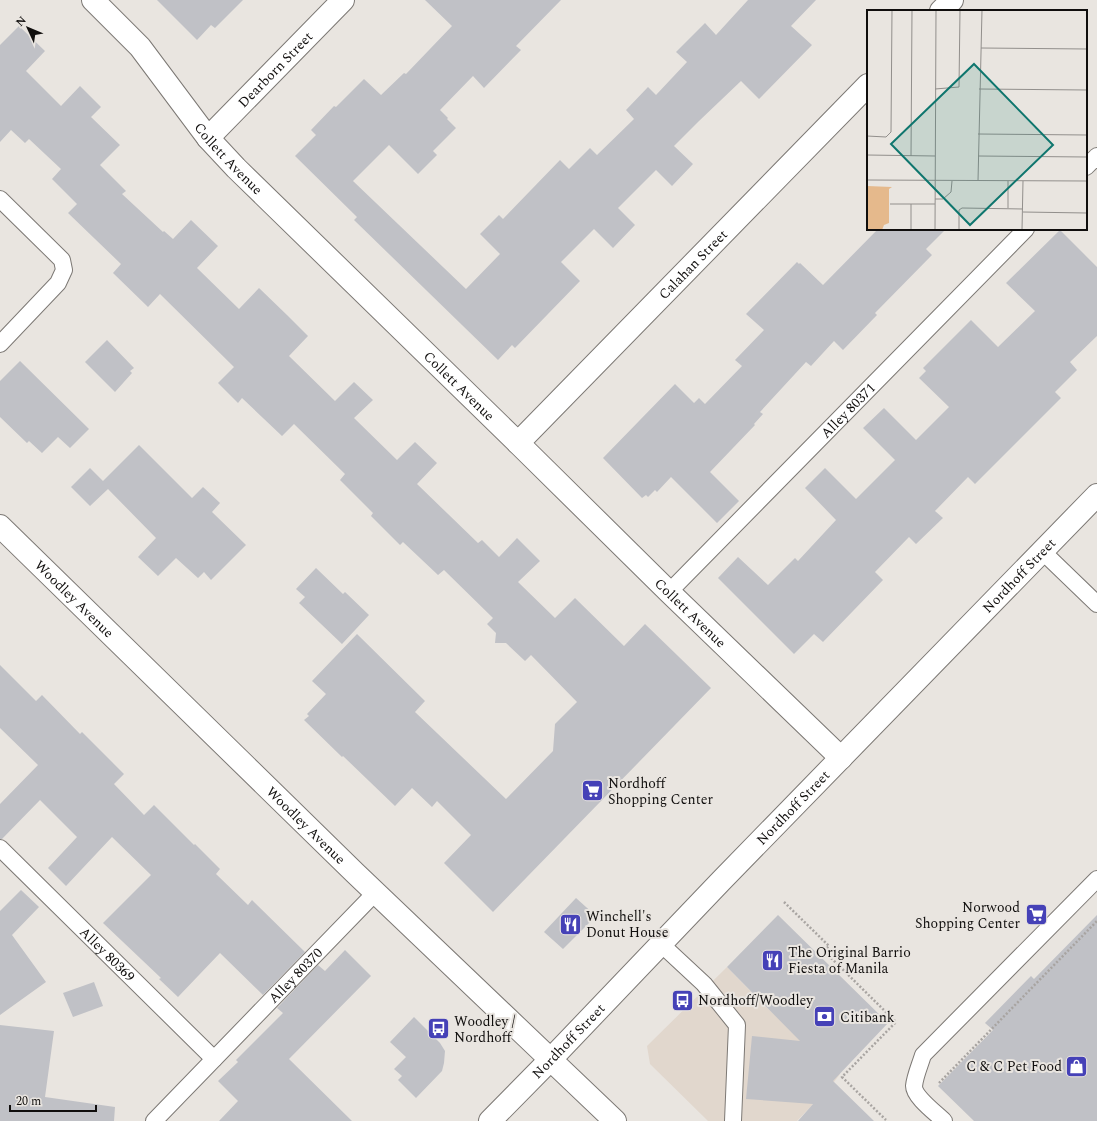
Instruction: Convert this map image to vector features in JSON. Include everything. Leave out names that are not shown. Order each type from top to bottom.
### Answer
[{"type":"street","name":"Collett Avenue","points":[[92,0],[140,47],[208,138],[236,168],[518,442],[669,592],[841,758]]},
{"type":"street","name":"Dearborn Street","points":[[208,138],[343,0]]},
{"type":"street","points":[[942,10],[952,0]]},
{"type":"street","name":"Calahan Street","points":[[518,442],[867,87]]},
{"type":"street","name":"Nordhoff Street","points":[[490,1121],[721,881],[1097,495]]},
{"type":"street","name":"Woodley Avenue","points":[[0,526],[376,892],[615,1121]]},
{"type":"lane","points":[[1087,167],[1097,156]]},
{"type":"lane","points":[[0,199],[62,260],[64,270],[58,283],[0,344]]},
{"type":"lane","name":"Alley 80371","points":[[669,592],[1025,230]]},
{"type":"lane","points":[[1042,551],[1097,604]]},
{"type":"lane","name":"Alley 80369","points":[[0,848],[214,1059]]},
{"type":"lane","points":[[944,1121],[915,1090],[915,1081],[923,1056],[1097,879]]},
{"type":"lane","name":"Alley 80370","points":[[154,1121],[376,892]]},
{"type":"lane","points":[[661,944],[704,984],[737,1025],[733,1121]]},
{"type":"path","points":[[784,902],[829,946],[824,951],[896,1022],[842,1077],[886,1120]]},
{"type":"path","points":[[935,1086],[1097,921]]},
{"type":"shaded area","points":[[727,967],[765,1006],[840,1074],[797,1121],[708,1121],[650,1064],[647,1046]]},
{"type":"building","points":[[157,0],[243,0],[215,28],[211,25],[197,40]]},
{"type":"building","points":[[425,0],[561,0],[516,46],[521,50],[484,88],[473,76],[440,110],[456,128],[433,151],[437,155],[418,174],[389,145],[353,181],[466,289],[500,254],[480,234],[499,215],[503,219],[560,160],[569,169],[590,148],[597,155],[634,119],[626,110],[648,87],[656,95],[687,62],[676,52],[705,23],[716,35],[748,0],[816,0],[791,26],[812,45],[759,99],[741,81],[674,146],[693,164],[672,186],[656,170],[618,208],[635,225],[613,248],[594,229],[561,262],[580,281],[515,348],[512,345],[498,360],[354,220],[357,217],[295,156],[316,135],[311,130],[334,106],[336,107],[364,79],[381,95],[404,73],[406,74],[452,26]]},
{"type":"building","points":[[19,26],[45,51],[26,71],[61,106],[80,86],[101,107],[91,117],[120,145],[100,165],[126,191],[122,194],[163,232],[164,231],[173,239],[191,220],[218,246],[197,268],[239,309],[259,288],[287,315],[308,336],[289,356],[335,401],[354,382],[373,400],[354,418],[397,460],[415,442],[437,463],[417,484],[478,543],[482,540],[499,557],[517,538],[540,561],[518,582],[555,618],[575,598],[624,646],[645,624],[711,688],[493,912],[444,863],[471,835],[437,801],[432,807],[412,788],[395,806],[304,720],[309,716],[307,714],[326,694],[312,681],[357,634],[425,701],[415,712],[506,799],[553,751],[555,724],[577,702],[531,655],[525,661],[506,643],[495,643],[496,633],[487,624],[493,618],[444,570],[438,575],[403,542],[400,545],[371,516],[373,513],[340,480],[345,474],[294,424],[282,436],[242,398],[238,403],[218,383],[234,367],[160,294],[148,307],[113,273],[121,264],[68,213],[77,204],[52,179],[61,169],[29,139],[25,143],[11,130],[0,142],[0,45]]},
{"type":"building","points":[[877,230],[945,230],[926,249],[932,255],[875,313],[877,315],[843,350],[834,341],[811,366],[806,362],[760,412],[763,414],[754,424],[755,425],[710,472],[739,501],[717,523],[671,477],[657,492],[655,490],[648,497],[646,495],[642,498],[603,458],[675,384],[694,403],[699,398],[705,404],[742,366],[735,360],[764,330],[746,314],[797,262],[799,264],[800,263],[823,285]]},
{"type":"building","points":[[1060,230],[1097,267],[1097,336],[1070,362],[1077,370],[1055,392],[1061,398],[975,484],[968,477],[935,511],[943,518],[916,544],[909,537],[875,572],[883,580],[823,642],[814,634],[794,654],[718,578],[738,557],[768,585],[795,558],[798,561],[836,520],[805,488],[825,468],[856,499],[895,460],[863,428],[884,408],[916,440],[949,407],[919,378],[926,371],[923,368],[971,320],[998,347],[1035,311],[1006,283]]},
{"type":"building","points":[[107,340],[134,368],[130,371],[132,373],[115,392],[85,362]]},
{"type":"building","points":[[20,361],[89,429],[70,448],[58,437],[42,453],[29,441],[27,443],[0,417],[0,381]]},
{"type":"building","points":[[139,445],[192,498],[203,487],[220,503],[212,512],[246,545],[211,580],[204,572],[198,578],[176,558],[158,576],[138,557],[156,538],[108,489],[90,506],[71,487],[90,468],[103,481]]},
{"type":"building","points":[[316,568],[343,594],[345,592],[369,615],[342,644],[299,603],[305,597],[296,589]]},
{"type":"building","points":[[0,665],[36,701],[42,695],[80,734],[82,732],[124,774],[114,784],[144,815],[154,805],[220,869],[216,874],[248,905],[252,900],[305,952],[263,995],[220,953],[178,997],[159,979],[161,978],[103,923],[151,875],[112,837],[66,886],[48,868],[77,837],[40,800],[2,839],[0,839],[0,804],[38,765],[0,728]]},
{"type":"building","points":[[21,890],[39,907],[12,935],[46,982],[0,1015],[0,911]]},
{"type":"building","name":"Winchell's Donut House","points":[[576,898],[596,916],[563,949],[544,932]]},
{"type":"building","points":[[778,915],[888,1023],[833,1081],[874,1121],[798,1121],[813,1104],[746,1099],[752,1036],[800,1041],[727,967]]},
{"type":"building","points":[[1097,915],[1097,1121],[974,1121],[938,1086],[993,1030],[985,1023],[1031,976],[1034,979]]},
{"type":"building","points":[[345,950],[371,976],[289,1059],[352,1121],[219,1121],[238,1101],[218,1081],[238,1062],[236,1060],[283,1013],[277,1008],[318,965],[325,971]]},
{"type":"building","points":[[94,982],[103,1006],[73,1017],[63,993]]},
{"type":"building","points":[[414,1017],[440,1043],[445,1051],[442,1071],[416,1098],[398,1080],[402,1076],[394,1069],[406,1057],[390,1042]]},
{"type":"building","points":[[0,1025],[54,1031],[45,1097],[115,1107],[114,1121],[0,1121]]},
{"type":"place","name":"Nordhoff Shopping Center","points":[[593,791]]},
{"type":"place","name":"Norwood Shopping Center","points":[[1036,915]]},
{"type":"place","name":"Winchell's Donut House","points":[[570,924]]},
{"type":"place","name":"The Original Barrio Fiesta of Manila","points":[[772,960]]},
{"type":"place","name":"Nordhoff/Woodley","points":[[683,1000]]},
{"type":"place","name":"Citibank","points":[[825,1017]]},
{"type":"place","name":"Woodley / Nordhoff","points":[[439,1029]]},
{"type":"place","name":"C & C Pet Food","points":[[1077,1066]]}]
